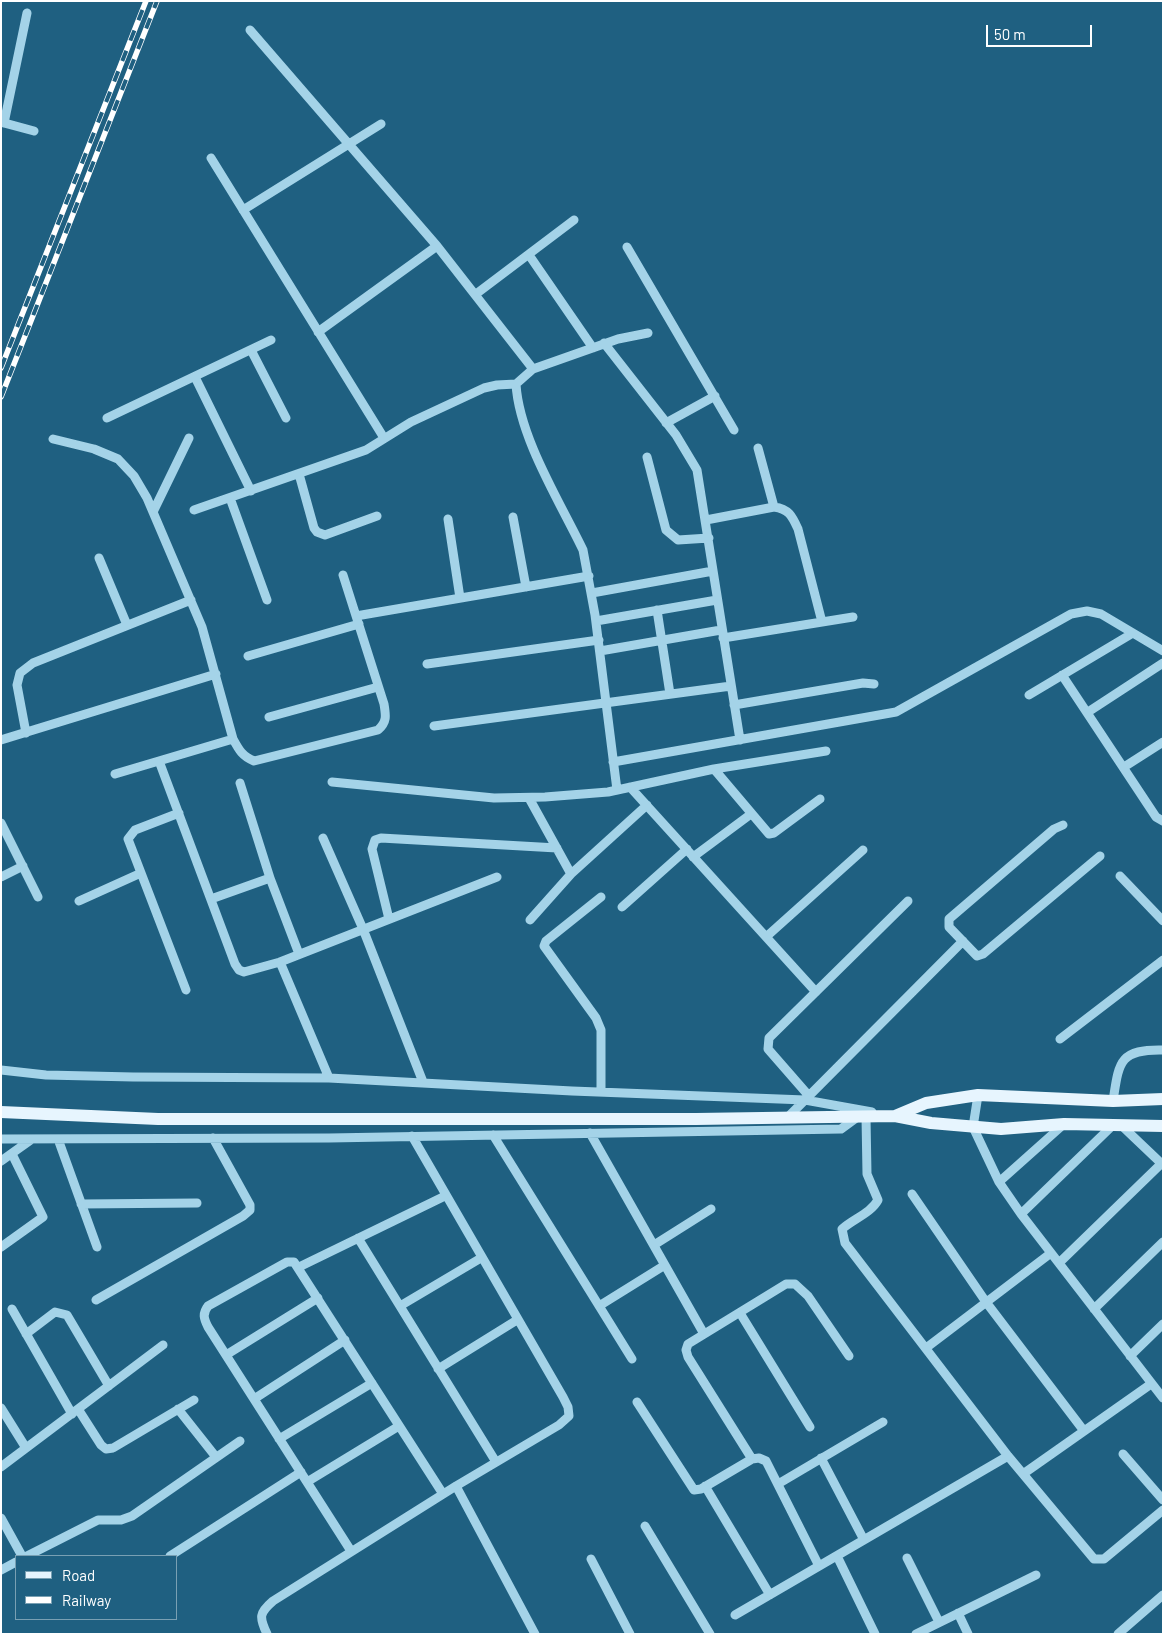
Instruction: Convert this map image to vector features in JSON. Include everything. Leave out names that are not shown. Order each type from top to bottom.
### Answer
[{"type":"main road","points":[[895,1116],[926,1103],[978,1095],[1112,1100],[1163,1099]]},
{"type":"main road","points":[[1,1112],[158,1119],[861,1118],[895,1116],[1001,1129],[1064,1124],[1163,1126]]},
{"type":"street","points":[[27,13],[2,123],[34,131]]},
{"type":"street","points":[[250,30],[437,246],[533,369]]},
{"type":"street","points":[[243,210],[381,124]]},
{"type":"street","points":[[210,158],[384,438]]},
{"type":"street","points":[[476,294],[574,220]]},
{"type":"street","points":[[318,332],[437,246]]},
{"type":"street","points":[[627,247],[734,430]]},
{"type":"street","points":[[528,255],[593,348]]},
{"type":"street","points":[[194,510],[366,450],[411,422],[484,388],[516,384],[533,369],[604,343],[648,333]]},
{"type":"street","points":[[107,418],[271,340]]},
{"type":"street","points":[[604,343],[666,423],[697,470],[740,740]]},
{"type":"street","points":[[251,350],[286,418]]},
{"type":"street","points":[[195,377],[251,491]]},
{"type":"street","points":[[516,384],[517,403],[528,434],[583,550],[599,640],[617,790]]},
{"type":"street","points":[[666,423],[715,396]]},
{"type":"street","points":[[153,512],[189,438]]},
{"type":"street","points":[[53,439],[94,449],[118,458],[134,476],[153,512],[202,627],[233,739],[240,753],[254,761],[378,730],[384,724],[386,717],[378,687],[343,575]]},
{"type":"street","points":[[758,448],[774,507]]},
{"type":"street","points":[[647,457],[666,530],[678,540],[708,538]]},
{"type":"street","points":[[299,474],[314,528],[317,532],[325,535],[377,516]]},
{"type":"street","points":[[230,498],[267,600]]},
{"type":"street","points":[[706,520],[774,507],[784,508],[792,515],[798,529],[822,622]]},
{"type":"street","points":[[513,517],[526,586]]},
{"type":"street","points":[[448,520],[460,598]]},
{"type":"street","points":[[99,558],[127,625]]},
{"type":"street","points":[[592,593],[713,571]]},
{"type":"street","points":[[248,656],[357,620],[460,598],[589,576]]},
{"type":"street","points":[[26,733],[17,685],[20,673],[32,663],[191,600]]},
{"type":"street","points":[[596,621],[717,600]]},
{"type":"street","points":[[657,610],[670,694]]},
{"type":"street","points":[[613,762],[896,712],[1071,614],[1086,611],[1101,614],[1163,651]]},
{"type":"street","points":[[600,651],[661,640],[853,618]]},
{"type":"street","points":[[1029,695],[1133,633]]},
{"type":"street","points":[[427,664],[599,640]]},
{"type":"street","points":[[1088,712],[1163,663]]},
{"type":"street","points":[[1,740],[216,674]]},
{"type":"street","points":[[1062,675],[1156,817],[1163,820]]},
{"type":"street","points":[[734,705],[863,683],[874,684]]},
{"type":"street","points":[[434,726],[731,686]]},
{"type":"street","points":[[269,717],[378,687]]},
{"type":"street","points":[[115,774],[233,739]]},
{"type":"street","points":[[1124,767],[1163,742]]},
{"type":"street","points":[[332,782],[494,798],[529,798],[617,790],[714,769],[826,751]]},
{"type":"street","points":[[160,761],[211,899],[240,970],[252,971],[280,962],[497,877]]},
{"type":"street","points":[[714,769],[769,834],[774,833],[820,799]]},
{"type":"street","points":[[240,783],[270,878],[299,954]]},
{"type":"street","points":[[630,786],[816,992]]},
{"type":"street","points":[[529,798],[571,874]]},
{"type":"street","points":[[530,920],[571,874],[647,805]]},
{"type":"street","points":[[179,813],[135,830],[129,835],[128,839],[186,990]]},
{"type":"street","points":[[622,907],[690,853],[751,814]]},
{"type":"street","points":[[1,823],[38,896]]},
{"type":"street","points":[[1063,825],[1054,829],[949,919],[949,927],[977,956],[980,956],[1100,856]]},
{"type":"street","points":[[323,838],[363,929],[423,1082]]},
{"type":"street","points":[[389,919],[372,849],[375,840],[381,838],[557,848]]},
{"type":"street","points":[[766,937],[863,850]]},
{"type":"street","points":[[1,877],[23,866]]},
{"type":"street","points":[[79,901],[141,873]]},
{"type":"street","points":[[1120,876],[1163,921]]},
{"type":"street","points":[[211,899],[270,878]]},
{"type":"street","points":[[601,897],[546,941],[544,946],[596,1018],[601,1036],[602,1092]]},
{"type":"street","points":[[807,1098],[768,1049],[767,1042],[769,1038],[908,901]]},
{"type":"street","points":[[787,1118],[963,941]]},
{"type":"street","points":[[1060,1039],[1163,960]]},
{"type":"street","points":[[280,962],[329,1078]]},
{"type":"street","points":[[1112,1100],[1118,1067],[1125,1059],[1142,1050],[1163,1050]]},
{"type":"street","points":[[1,1070],[46,1075],[329,1078],[602,1092],[807,1098],[895,1116]]},
{"type":"street","points":[[978,1095],[973,1127],[999,1182],[1021,1214],[1163,1398]]},
{"type":"street","points":[[1,1139],[841,1130],[861,1118],[866,1174],[878,1200],[874,1208],[854,1219],[842,1229],[841,1235],[845,1243],[1008,1456],[1094,1559],[1100,1560],[1109,1555],[1163,1510]]},
{"type":"street","points":[[999,1182],[1064,1124]]},
{"type":"street","points":[[1021,1214],[1117,1126],[1162,1165],[1059,1263]]},
{"type":"street","points":[[590,1133],[704,1334]]},
{"type":"street","points":[[493,1135],[632,1359]]},
{"type":"street","points":[[267,1634],[260,1620],[263,1610],[273,1601],[569,1416],[566,1402],[445,1196],[412,1136]]},
{"type":"street","points":[[58,1138],[98,1247]]},
{"type":"street","points":[[96,1300],[243,1216],[250,1210],[250,1205],[213,1138]]},
{"type":"street","points":[[1,1162],[32,1139]]},
{"type":"street","points":[[1,1247],[43,1217],[12,1154]]},
{"type":"street","points":[[912,1194],[986,1302],[1084,1431]]},
{"type":"street","points":[[299,1268],[445,1196]]},
{"type":"street","points":[[82,1204],[197,1203]]},
{"type":"street","points":[[654,1245],[711,1209]]},
{"type":"street","points":[[358,1238],[496,1462]]},
{"type":"street","points":[[1094,1309],[1163,1242]]},
{"type":"street","points":[[926,1348],[1051,1252]]},
{"type":"street","points":[[400,1306],[481,1258]]},
{"type":"street","points":[[351,1552],[204,1318],[204,1311],[208,1306],[287,1262],[294,1262],[443,1494]]},
{"type":"street","points":[[599,1306],[665,1265]]},
{"type":"street","points":[[752,1459],[686,1350],[688,1344],[786,1284],[795,1284],[808,1296],[849,1356]]},
{"type":"street","points":[[226,1355],[318,1298]]},
{"type":"street","points":[[12,1309],[75,1411],[106,1449],[113,1448],[194,1400]]},
{"type":"street","points":[[26,1334],[56,1312],[67,1315],[109,1386]]},
{"type":"street","points":[[740,1313],[810,1427]]},
{"type":"street","points":[[438,1369],[517,1320]]},
{"type":"street","points":[[1130,1356],[1163,1324]]},
{"type":"street","points":[[254,1399],[345,1340]]},
{"type":"street","points":[[1,1467],[163,1345]]},
{"type":"street","points":[[279,1439],[372,1383]]},
{"type":"street","points":[[1023,1474],[1151,1384]]},
{"type":"street","points":[[637,1402],[690,1487],[697,1490],[752,1459],[759,1458],[766,1461],[819,1566]]},
{"type":"street","points":[[1,1408],[26,1448]]},
{"type":"street","points":[[178,1410],[216,1457]]},
{"type":"street","points":[[778,1484],[883,1422]]},
{"type":"street","points":[[307,1482],[400,1426]]},
{"type":"street","points":[[29,1555],[98,1520],[121,1520],[132,1516],[240,1441]]},
{"type":"street","points":[[1123,1454],[1163,1500]]},
{"type":"street","points":[[735,1615],[1008,1456]]},
{"type":"street","points":[[821,1458],[864,1540]]},
{"type":"street","points":[[172,1555],[301,1472]]},
{"type":"street","points":[[456,1486],[531,1632]]},
{"type":"street","points":[[705,1486],[770,1595]]},
{"type":"street","points":[[1,1518],[21,1555]]},
{"type":"street","points":[[645,1526],[710,1634]]},
{"type":"street","points":[[837,1556],[875,1634]]},
{"type":"street","points":[[907,1558],[939,1622]]},
{"type":"street","points":[[590,1560],[630,1634]]},
{"type":"street","points":[[1,1570],[15,1563]]},
{"type":"street","points":[[916,1634],[1036,1575]]},
{"type":"street","points":[[1118,1634],[1163,1595]]},
{"type":"street","points":[[958,1613],[968,1634]]},
{"type":"railway","points":[[1,368],[146,1]]},
{"type":"railway","points":[[1,397],[157,1]]}]
